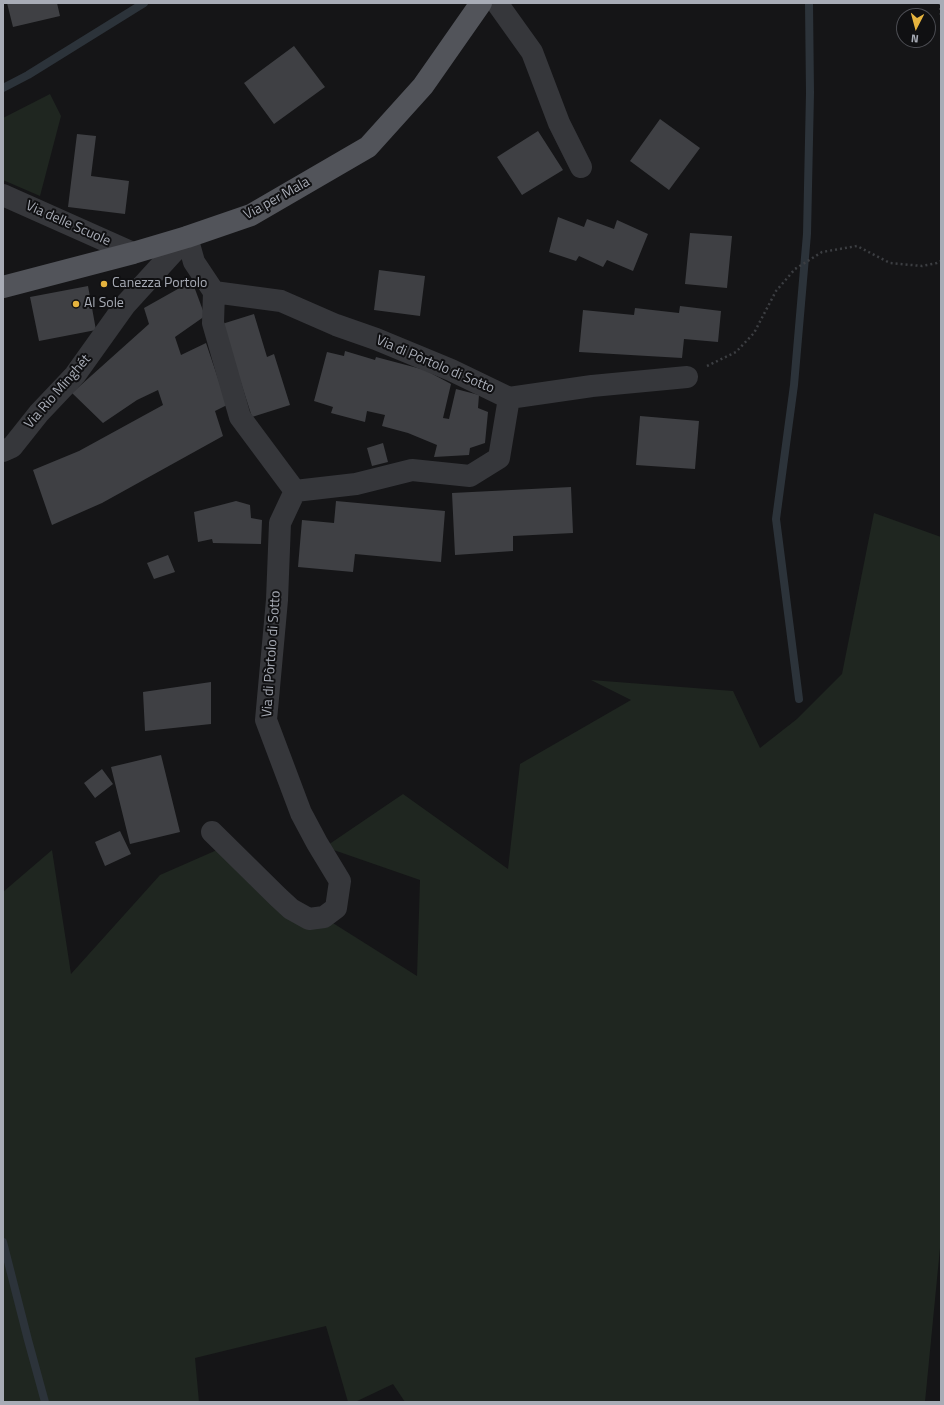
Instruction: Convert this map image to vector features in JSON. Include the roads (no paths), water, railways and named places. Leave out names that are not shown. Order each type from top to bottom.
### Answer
[{"type":"main road","name":"Via per Mala","points":[[3,287],[133,253],[187,237],[251,215],[368,147],[423,86],[481,3]]},
{"type":"street","points":[[497,3],[532,52],[559,123],[581,167]]},
{"type":"street","name":"Via delle Scuole","points":[[3,195],[133,253]]},
{"type":"street","points":[[187,237],[194,262],[214,292],[213,323],[240,417],[295,491]]},
{"type":"street","name":"Via Rio Minghét","points":[[3,451],[12,447],[39,413],[75,375],[125,305],[187,237]]},
{"type":"street","name":"Via di Pòrtolo di Sotto","points":[[212,832],[292,909],[309,919],[324,917],[336,908],[340,881],[301,813],[266,720],[277,600],[280,523],[295,491],[356,484],[412,470],[470,476],[499,458],[509,398],[452,370],[376,339],[336,325],[281,301],[214,292]]},
{"type":"street","points":[[509,398],[592,386],[687,377]]},
{"type":"waterway","points":[[3,88],[28,75],[144,3]]},
{"type":"waterway","points":[[799,699],[776,519],[794,385],[807,234],[810,93],[809,3]]},
{"type":"waterway","points":[[3,1242],[45,1402]]},
{"type":"place","name":"Canezza Portolo","points":[[104,284]]},
{"type":"place","name":"Al Sole","points":[[76,304]]}]
